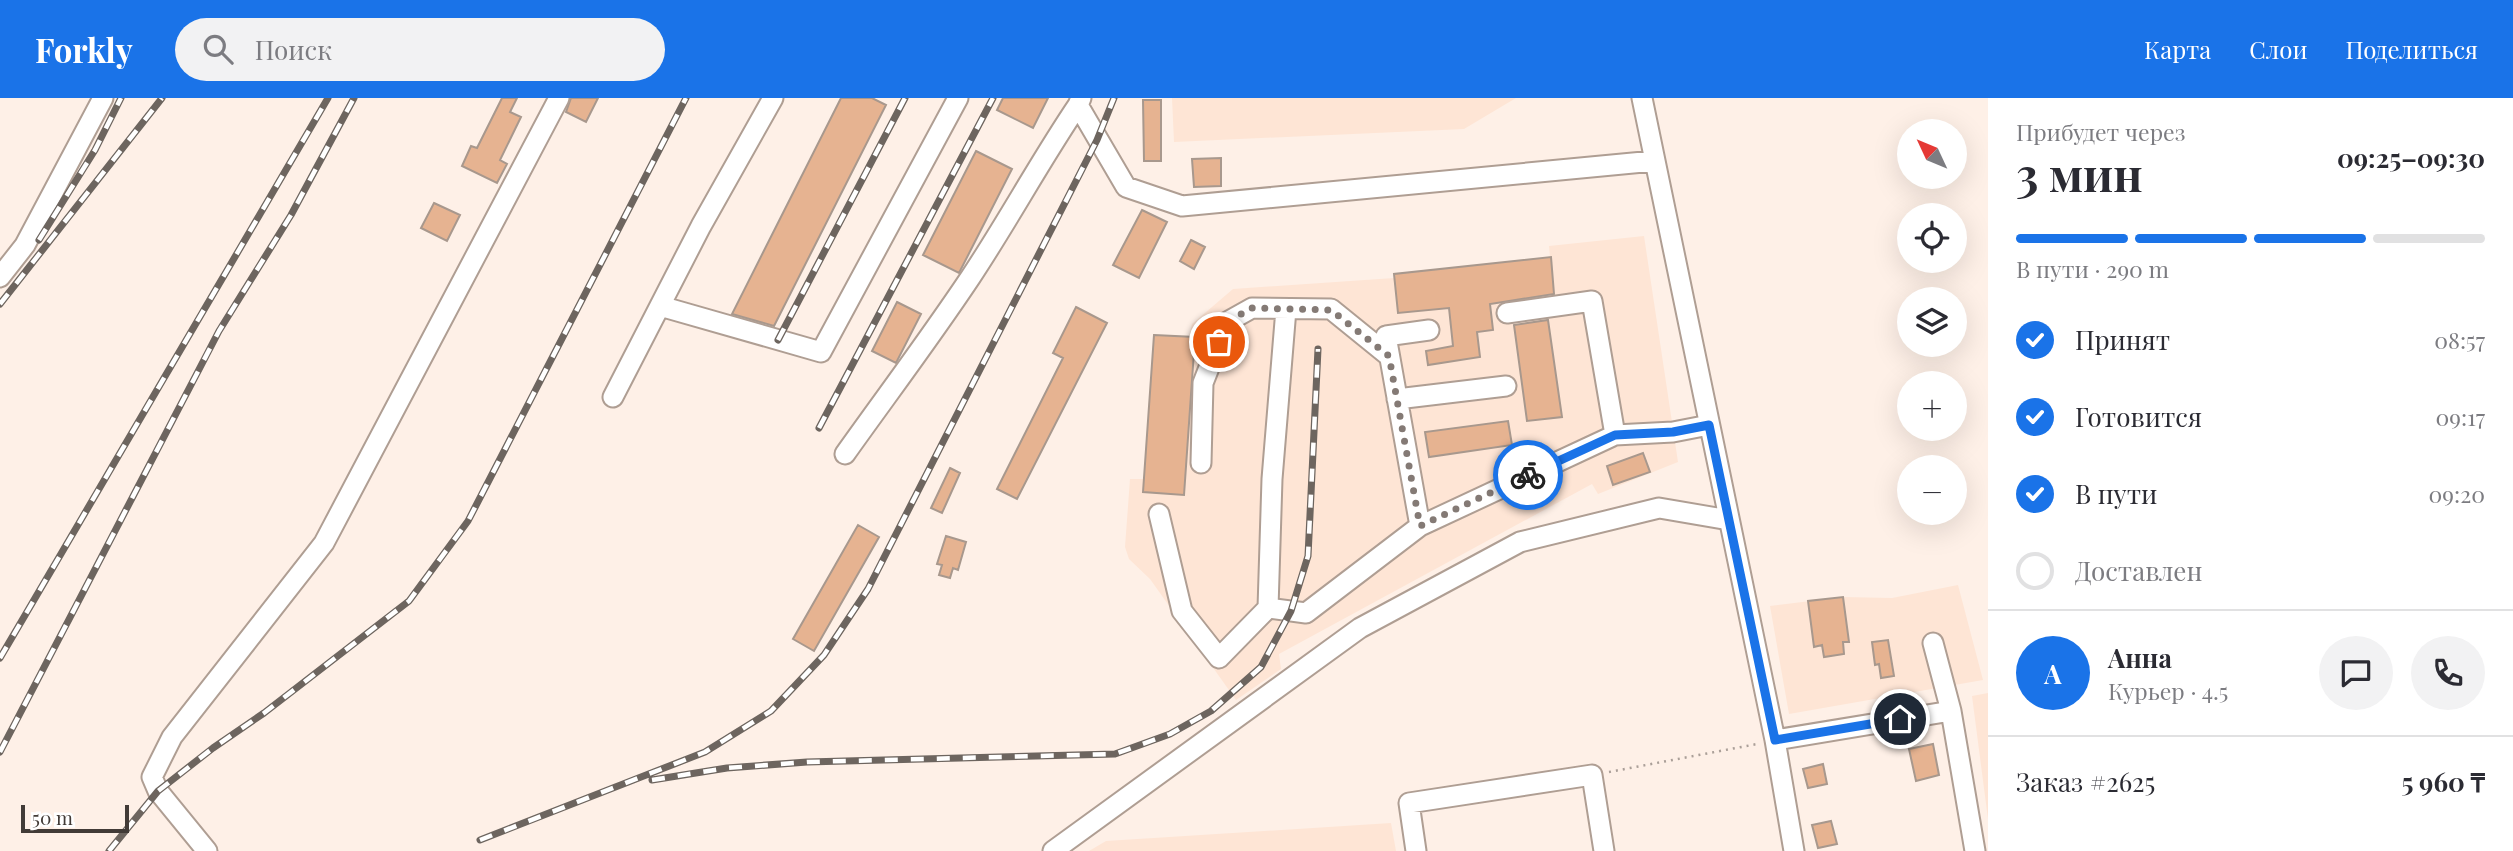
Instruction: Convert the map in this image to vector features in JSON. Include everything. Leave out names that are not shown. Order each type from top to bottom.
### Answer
[{"type":"street","points":[[0,277],[25,245],[103,98]]},
{"type":"street","points":[[207,851],[158,791],[152,777],[172,737],[324,542],[559,98]]},
{"type":"street","points":[[613,397],[701,226],[773,98]]},
{"type":"street","points":[[660,306],[821,352],[958,98]]},
{"type":"street","points":[[1642,98],[1775,740],[1794,851]]},
{"type":"street","points":[[845,454],[969,280],[1049,147],[1080,101],[1126,187],[1182,206],[1654,161]]},
{"type":"street","points":[[1507,313],[1592,301],[1615,435]]},
{"type":"street","points":[[1201,463],[1203,383],[1227,322],[1252,308],[1331,310],[1389,356]]},
{"type":"street","points":[[1159,514],[1182,611],[1219,658],[1268,608],[1272,479],[1286,309]]},
{"type":"street","points":[[1420,526],[1385,336],[1429,330]]},
{"type":"street","points":[[1397,399],[1506,386]]},
{"type":"street","points":[[1268,608],[1306,613],[1420,526],[1615,435],[1673,432],[1709,425]]},
{"type":"street","points":[[1053,851],[1360,628],[1520,542],[1660,508],[1729,520]]},
{"type":"street","points":[[1933,643],[1951,711],[1975,851]]},
{"type":"street","points":[[1775,740],[1951,711]]},
{"type":"street","points":[[1416,851],[1409,803],[1592,775],[1604,851]]},
{"type":"path","points":[[1592,775],[1775,740]]},
{"type":"shaded area","points":[[1172,98],[1516,98],[1464,129],[1174,142]]},
{"type":"shaded area","points":[[1644,236],[1678,462],[1598,494],[1592,484],[1279,654],[1281,669],[1236,700],[1150,579],[1129,559],[1125,547],[1130,479],[1144,479],[1154,335],[1189,337],[1192,324],[1233,289],[1394,278],[1550,257],[1549,246]]},
{"type":"shaded area","points":[[1958,585],[1983,680],[1789,714],[1770,606],[1843,597],[1892,598]]},
{"type":"shaded area","points":[[1988,693],[1988,819],[1972,696]]},
{"type":"shaded area","points":[[1391,823],[1396,851],[1089,851],[1106,841]]},
{"type":"building","points":[[502,98],[517,98],[510,112],[521,117],[500,160],[507,164],[497,183],[462,166],[471,146],[477,148]]},
{"type":"building","points":[[571,98],[598,98],[586,122],[566,112]]},
{"type":"building","points":[[841,98],[872,98],[886,105],[774,326],[732,314]]},
{"type":"building","points":[[1003,98],[1048,98],[1033,128],[997,110]]},
{"type":"building","points":[[1143,100],[1161,100],[1161,161],[1144,161]]},
{"type":"building","points":[[976,151],[1012,169],[959,273],[923,255]]},
{"type":"building","points":[[1221,158],[1221,186],[1194,187],[1192,159]]},
{"type":"building","points":[[434,203],[460,215],[447,241],[421,228]]},
{"type":"building","points":[[1142,210],[1167,222],[1139,278],[1113,265]]},
{"type":"building","points":[[1191,240],[1205,247],[1194,269],[1180,261]]},
{"type":"building","points":[[1551,257],[1554,294],[1490,304],[1493,330],[1477,332],[1480,357],[1428,365],[1426,351],[1453,346],[1449,308],[1398,313],[1394,274]]},
{"type":"building","points":[[897,302],[921,314],[896,363],[872,351]]},
{"type":"building","points":[[1076,307],[1107,323],[1017,499],[997,489],[1063,358],[1053,353]]},
{"type":"building","points":[[1548,320],[1562,417],[1527,421],[1514,325]]},
{"type":"building","points":[[1154,335],[1195,337],[1184,495],[1143,492]]},
{"type":"building","points":[[1508,421],[1512,445],[1429,457],[1425,432]]},
{"type":"building","points":[[1643,453],[1650,472],[1613,485],[1607,466]]},
{"type":"building","points":[[950,468],[960,473],[942,513],[931,508]]},
{"type":"building","points":[[858,525],[879,537],[814,651],[793,639]]},
{"type":"building","points":[[946,536],[966,542],[958,570],[953,568],[950,578],[939,575],[942,565],[937,564]]},
{"type":"building","points":[[1843,597],[1849,642],[1843,642],[1844,654],[1824,657],[1822,645],[1814,647],[1808,601]]},
{"type":"building","points":[[1888,640],[1894,676],[1881,678],[1879,664],[1875,665],[1872,642]]},
{"type":"building","points":[[1933,744],[1939,775],[1916,781],[1909,749]]},
{"type":"building","points":[[1823,764],[1827,784],[1808,788],[1803,769]]},
{"type":"building","points":[[1831,821],[1837,844],[1818,848],[1812,825]]},
{"type":"railway","points":[[39,240],[95,150],[121,98]]},
{"type":"railway","points":[[0,304],[162,98]]},
{"type":"railway","points":[[0,658],[328,98]]},
{"type":"railway","points":[[0,752],[219,331],[291,215],[354,98]]},
{"type":"railway","points":[[109,851],[158,791],[409,601],[468,521],[686,98]]},
{"type":"railway","points":[[778,340],[905,98]]},
{"type":"railway","points":[[819,428],[993,98]]},
{"type":"railway","points":[[480,840],[705,752],[771,711],[824,655],[868,589],[1097,140],[1114,98]]},
{"type":"railway","points":[[652,780],[727,768],[807,762],[1115,754],[1170,734],[1211,711],[1261,667],[1291,611],[1308,556],[1318,349]]},
{"type":"way so far","points":[[1219,342],[1227,322],[1252,308],[1331,310],[1389,356],[1420,526],[1528,475]]},
{"type":"route","points":[[1528,475],[1615,435],[1673,432],[1709,425],[1775,740],[1900,719]]}]
